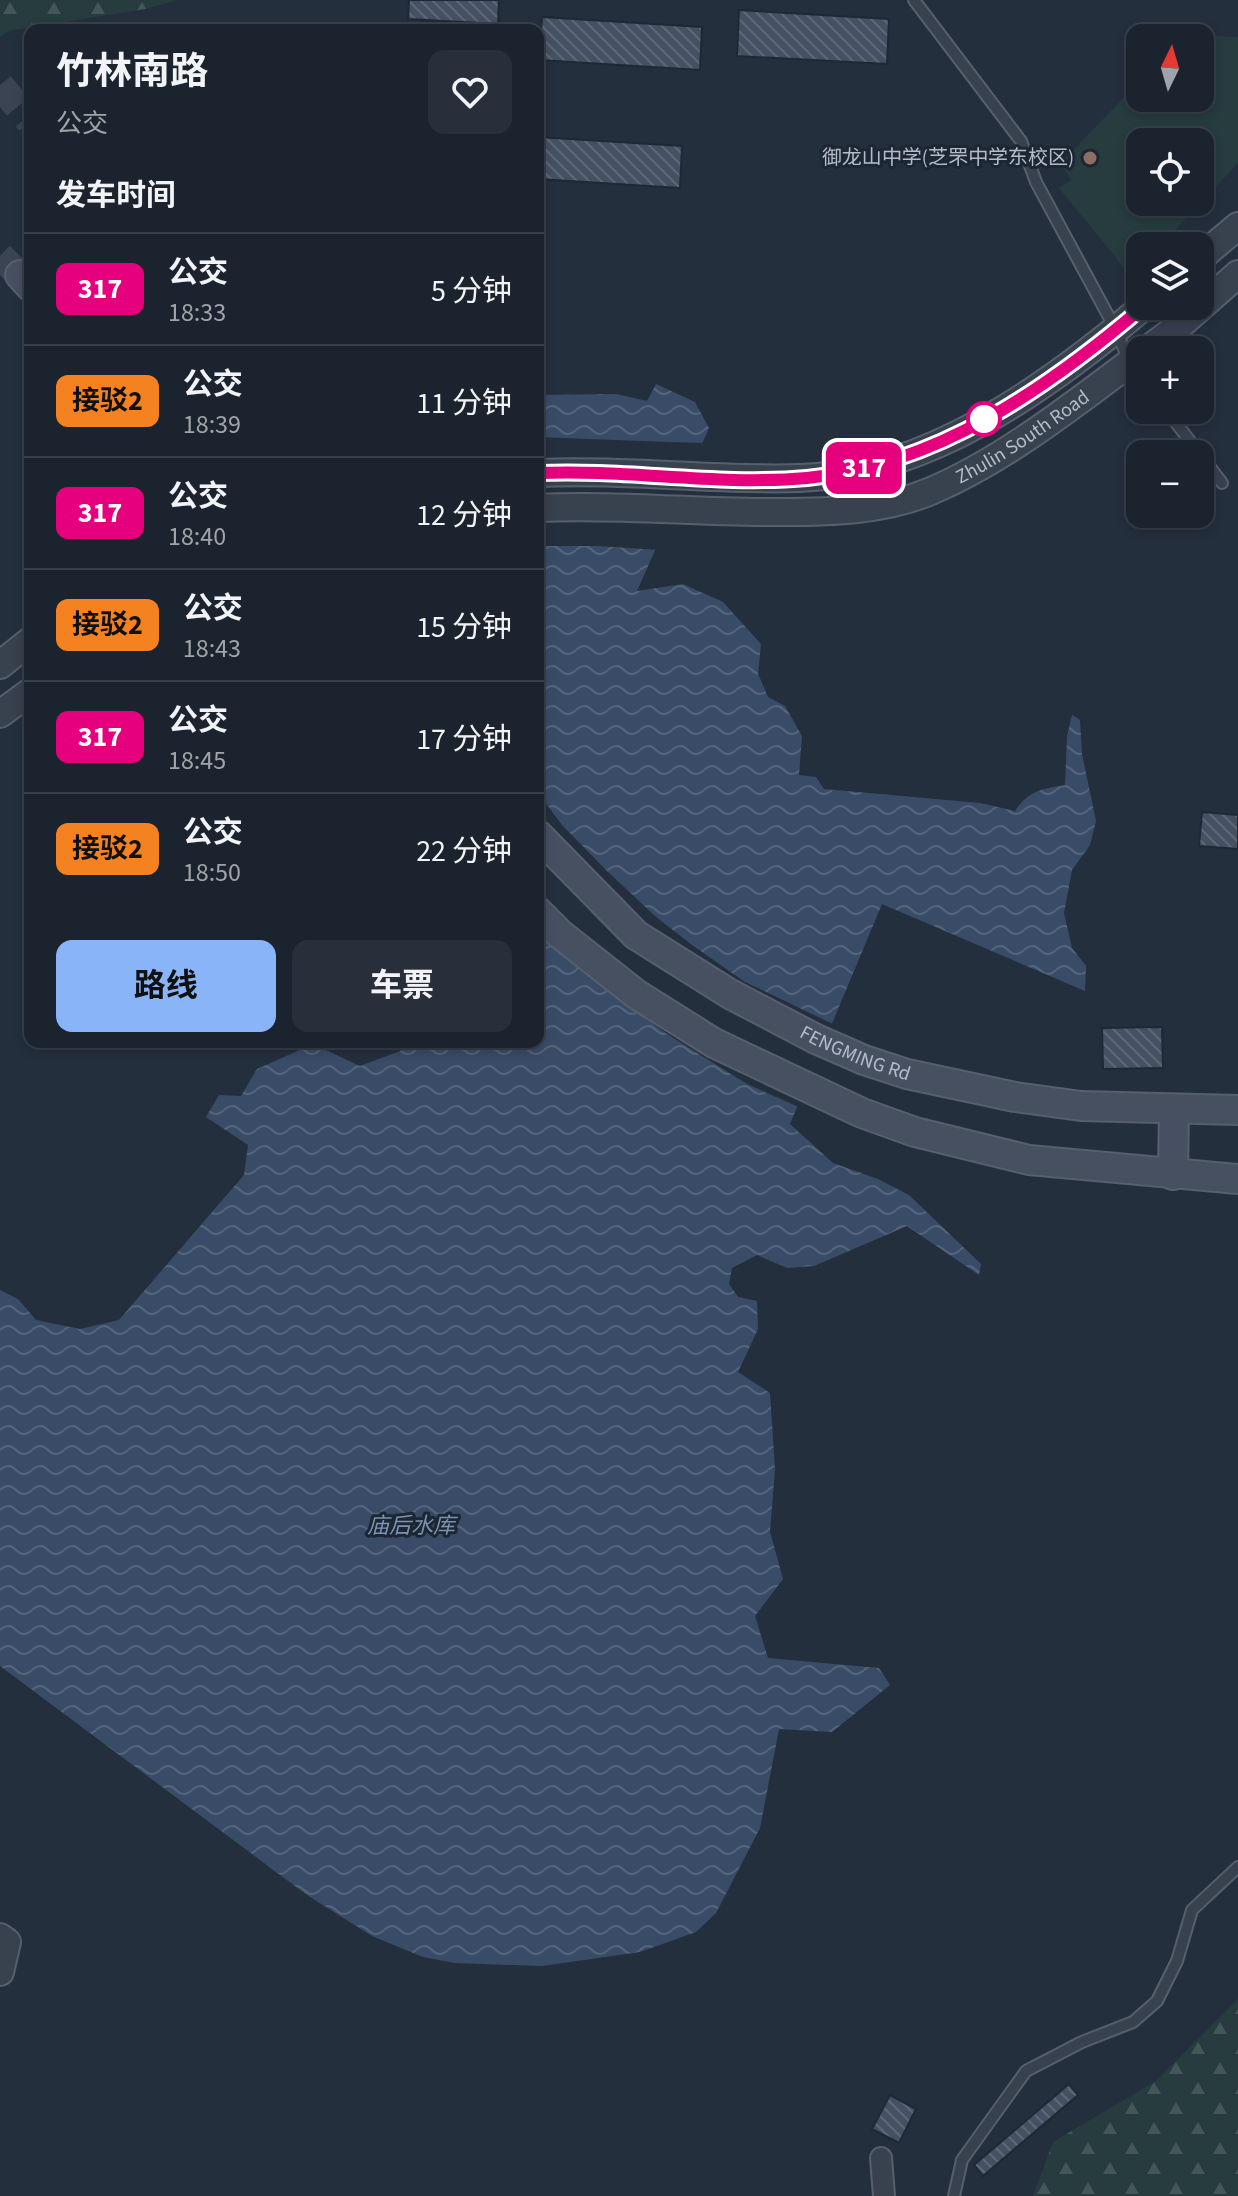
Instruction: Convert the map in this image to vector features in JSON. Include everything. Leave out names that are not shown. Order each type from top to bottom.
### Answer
[{"type":"main road","name":"FENGMING Rd","points":[[544,841],[636,935],[730,994],[816,1039],[907,1074],[1015,1097],[1081,1106],[1238,1110]]},
{"type":"main road","points":[[544,918],[636,994],[714,1043],[862,1113],[915,1132],[1029,1160],[1238,1179]]},
{"type":"main road","points":[[1173,1175],[1174,1109]]},
{"type":"street","points":[[1214,246],[1238,226]]},
{"type":"street","name":"Zhulin South Road","points":[[1168,336],[1238,274]]},
{"type":"street","name":"Zhulin South Road","points":[[544,473],[589,472],[721,479],[804,478],[848,473],[926,449],[967,430],[1094,349],[1128,320]]},
{"type":"street","name":"Zhulin South Road","points":[[544,508],[725,513],[838,512],[894,502],[929,491],[962,475],[1056,419],[1126,370]]},
{"type":"street","points":[[0,665],[24,646]]},
{"type":"street","points":[[0,714],[24,696]]},
{"type":"street","points":[[0,1937],[7,1942],[0,1972]]},
{"type":"street","points":[[881,2158],[884,2196]]},
{"type":"lane","points":[[914,0],[1021,141],[1036,182],[1126,343]]},
{"type":"lane","points":[[1177,424],[1189,440]]},
{"type":"lane","points":[[1214,472],[1222,483]]},
{"type":"lane","points":[[954,2196],[962,2160],[1026,2071],[1082,2042],[1133,2022],[1157,2001],[1177,1961],[1192,1910],[1238,1867]]},
{"type":"green space","points":[[0,0],[177,0],[145,9],[52,24],[24,24],[24,28],[8,31],[0,37]]},
{"type":"green space","points":[[1214,36],[1238,37],[1238,163],[1214,189],[1214,128],[1126,128],[1126,216],[1188,216],[1173,232],[1126,232],[1126,270],[1059,188],[1071,180],[1061,163],[1126,96],[1126,112],[1214,112]]},
{"type":"green space","points":[[1238,1999],[1238,2196],[1033,2196],[1053,2142],[1156,2081]]},
{"type":"water","name":"庙后水库","points":[[656,384],[695,402],[709,428],[637,591],[683,584],[723,602],[761,644],[758,674],[768,697],[785,706],[802,736],[799,775],[816,777],[824,789],[980,803],[1015,811],[1025,799],[1037,792],[1065,785],[1067,736],[1072,715],[1080,720],[1082,754],[1096,821],[1090,845],[1072,870],[1064,913],[1072,948],[1086,966],[1085,991],[882,904],[790,1124],[833,1163],[878,1179],[909,1195],[981,1264],[979,1275],[907,1226],[814,1266],[787,1268],[757,1255],[732,1268],[729,1284],[738,1297],[757,1301],[758,1329],[738,1372],[770,1393],[775,1470],[770,1532],[783,1579],[755,1616],[768,1658],[879,1668],[890,1685],[832,1732],[779,1729],[760,1828],[716,1913],[696,1932],[640,1952],[542,1966],[455,1963],[423,1957],[372,1936],[307,1895],[0,1666],[0,1290],[18,1299],[36,1320],[80,1329],[119,1320],[244,1175],[248,1145],[206,1117],[219,1095],[241,1096],[257,1069],[304,1048],[322,1048],[360,1066],[408,1048],[544,1048],[544,395],[616,394],[647,401]]},
{"type":"pier","points":[[544,437],[707,443],[659,550],[544,546]]},
{"type":"pier","points":[[544,801],[562,825],[606,870],[656,917],[692,945],[745,982],[835,1025],[801,1108],[747,1084],[667,1034],[595,981],[544,927]]},
{"type":"building","points":[[409,0],[499,0],[498,24],[408,19]]},
{"type":"building","points":[[739,10],[889,19],[887,64],[737,56]]},
{"type":"building","points":[[542,17],[702,27],[700,70],[544,60],[544,24]]},
{"type":"building","points":[[544,137],[682,146],[680,188],[544,179]]},
{"type":"building","points":[[1202,812],[1238,815],[1238,849],[1199,846]]},
{"type":"building","points":[[1162,1027],[1163,1068],[1103,1069],[1102,1028]]},
{"type":"building","points":[[1069,2084],[1078,2095],[983,2176],[974,2165]]},
{"type":"building","points":[[890,2095],[916,2109],[899,2143],[872,2129]]},
{"type":"tunnel","points":[[0,85],[24,115]]},
{"type":"tunnel","points":[[0,256],[20,275]]},
{"type":"bus line","name":"317","points":[[544,473],[589,472],[721,479],[804,478],[848,473],[926,449],[967,430],[1094,349],[1128,320]]},
{"type":"place","name":"御龙山中学(芝罘中学东校区)","points":[[1090,158]]}]
